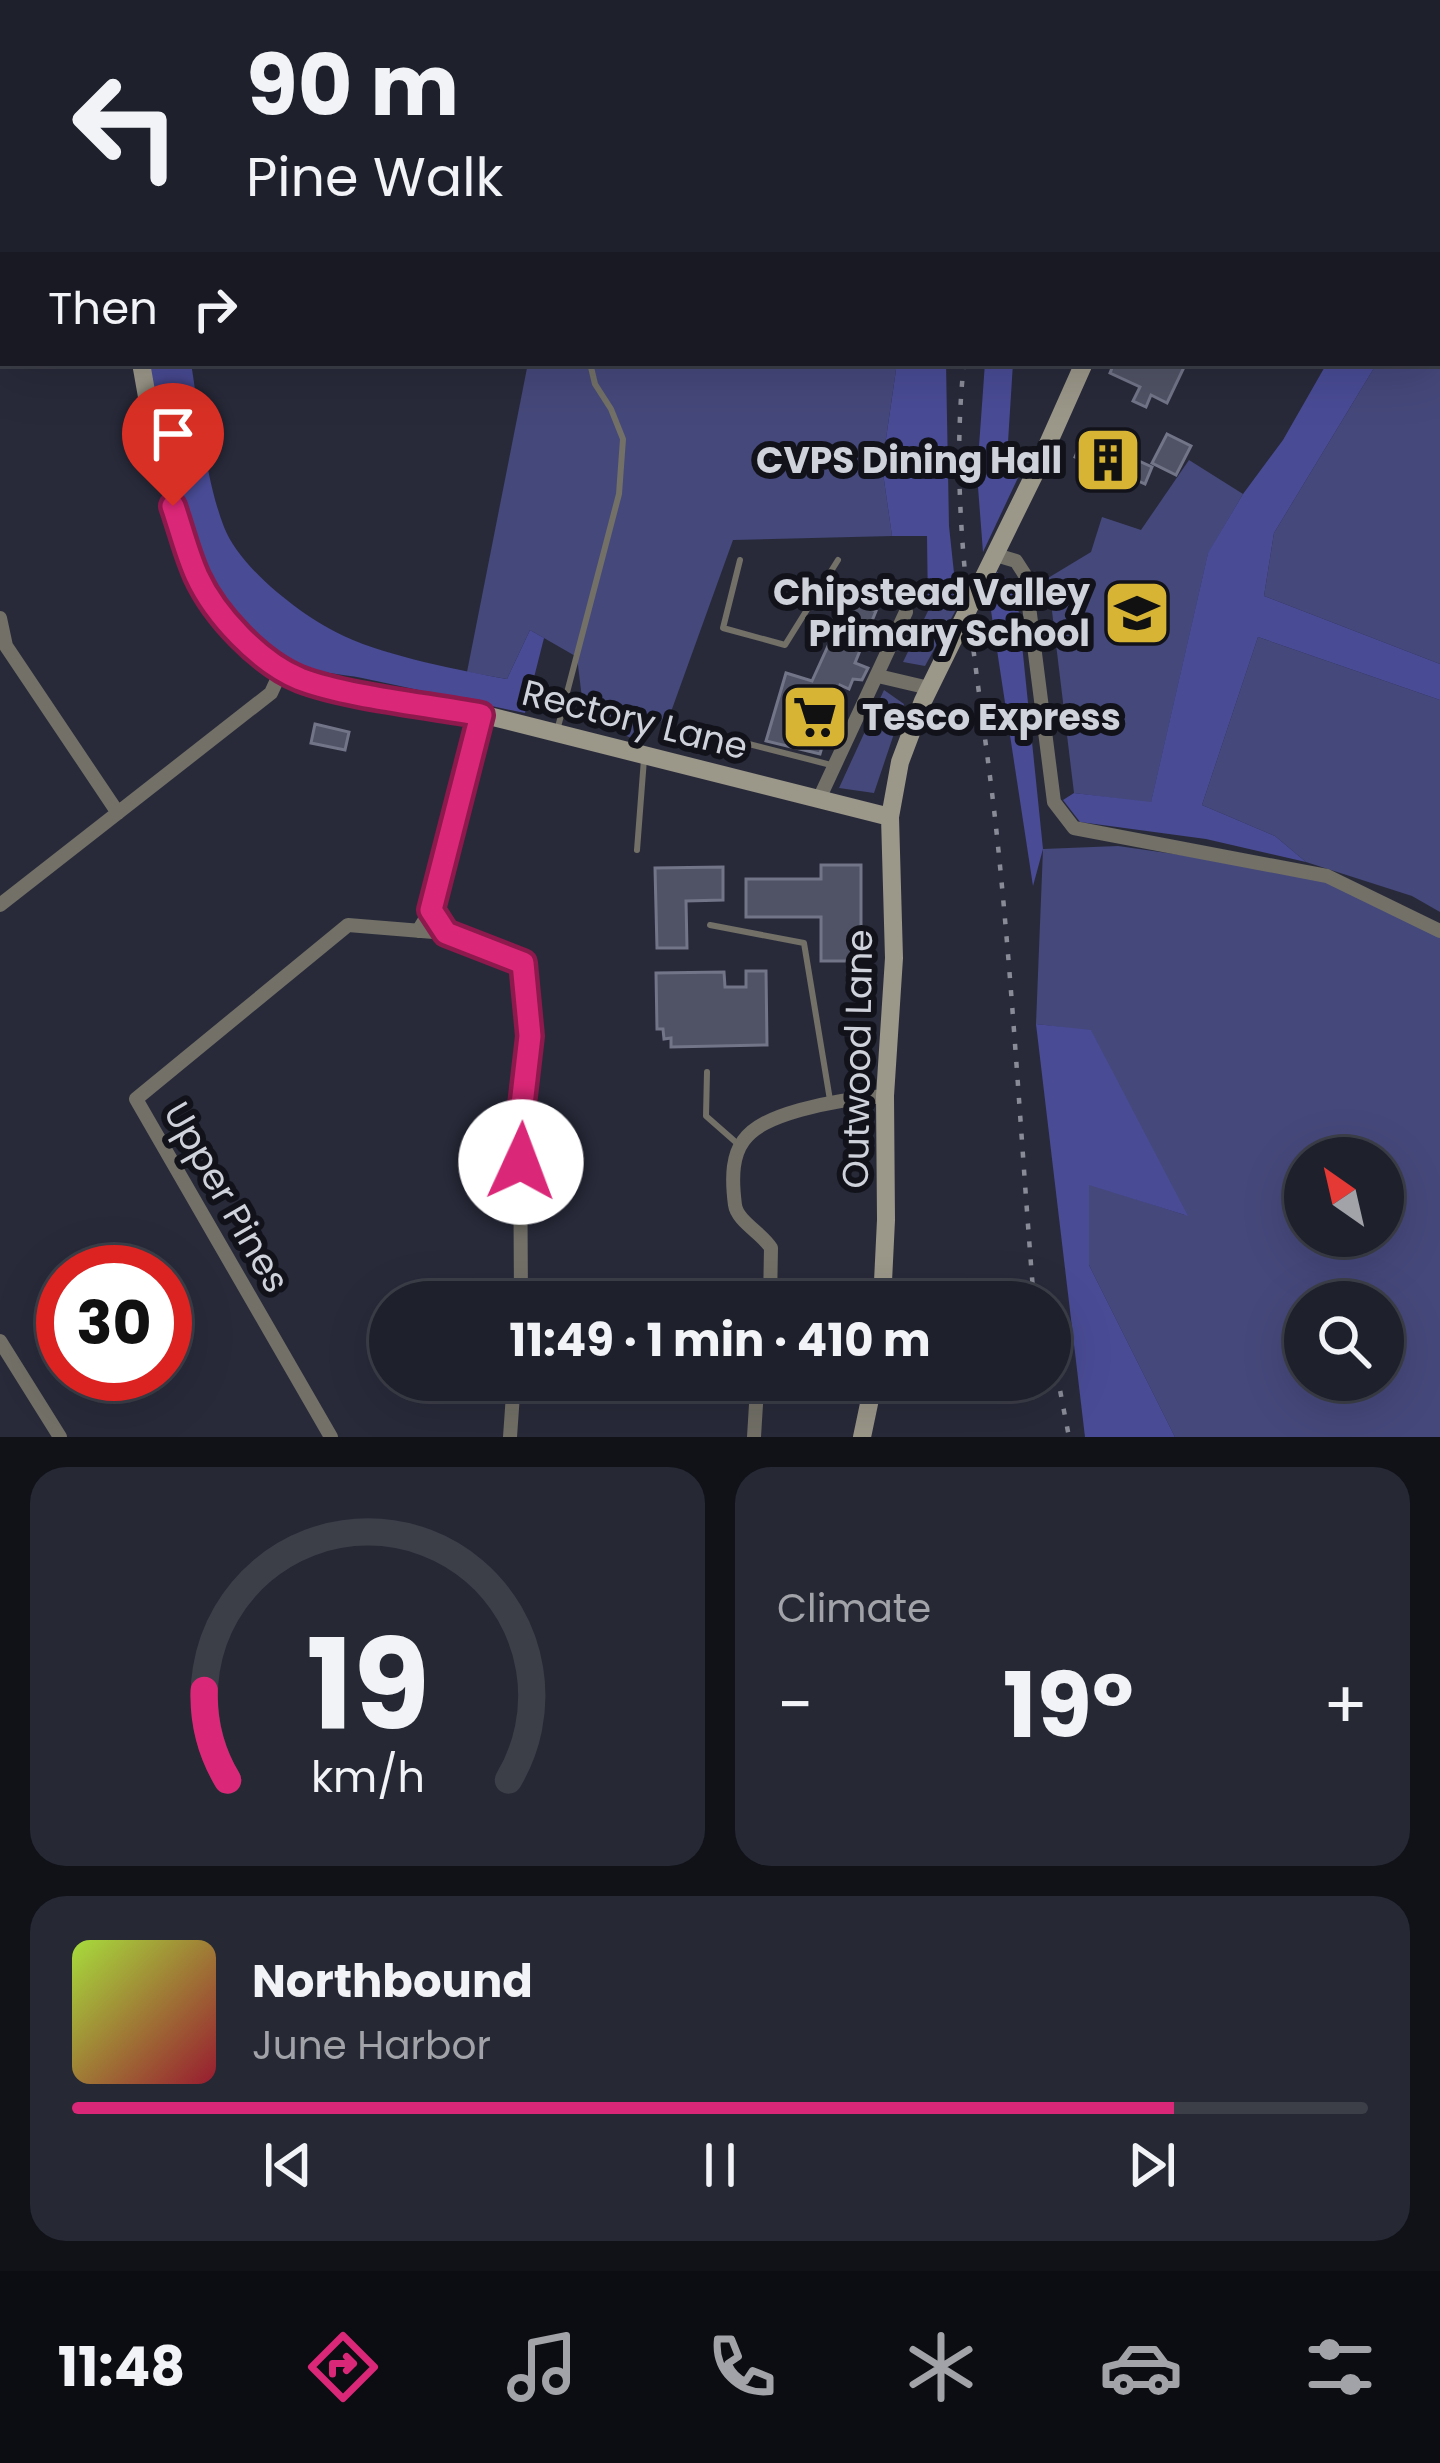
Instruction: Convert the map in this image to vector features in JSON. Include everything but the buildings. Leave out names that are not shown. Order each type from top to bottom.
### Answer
[{"type":"main road","name":"Rectory Lane","points":[[142,366],[154,436],[196,573],[223,615],[282,669],[317,684],[481,715],[890,817]]},
{"type":"main road","name":"Outwood Lane","points":[[883,1281],[885,1096],[894,958],[890,817],[900,762],[929,688],[1083,366]]},
{"type":"main road","points":[[862,1437],[870,1401]]},
{"type":"street","points":[[996,554],[1016,561],[1025,575],[1054,802],[1074,828],[1327,876],[1440,931]]},
{"type":"street","points":[[819,799],[906,612]]},
{"type":"street","points":[[0,618],[3,648],[118,813]]},
{"type":"street","points":[[0,905],[271,693],[282,669]]},
{"type":"street","points":[[878,676],[929,688]]},
{"type":"street","points":[[481,715],[431,910],[418,931],[446,933],[523,963],[530,1036],[520,1122],[521,1281]]},
{"type":"street","points":[[431,910],[446,933]]},
{"type":"street","name":"Upper Pines","points":[[331,1437],[136,1099],[348,925],[418,931]]},
{"type":"street","points":[[770,1281],[771,1248],[735,1206],[734,1168],[745,1135],[763,1122],[830,1100],[885,1096]]},
{"type":"street","points":[[0,1341],[60,1437]]},
{"type":"street","points":[[510,1437],[513,1401]]},
{"type":"street","points":[[754,1437],[759,1401]]},
{"type":"lane","points":[[557,733],[619,494],[623,439],[591,366]]},
{"type":"lane","points":[[740,560],[723,628],[785,645],[838,560]]},
{"type":"lane","points":[[706,733],[835,766]]},
{"type":"lane","points":[[637,850],[645,755]]},
{"type":"lane","points":[[710,926],[804,944],[830,1100]]},
{"type":"lane","points":[[707,1072],[706,1116],[739,1145]]},
{"type":"shaded area","points":[[149,366],[191,366],[218,509],[232,543],[259,576],[312,618],[346,637],[403,657],[469,672],[507,679],[530,630],[544,638],[525,713],[314,669],[261,640],[231,610],[208,574],[189,534],[164,449]]},
{"type":"shaded area","points":[[527,366],[897,366],[882,466],[892,536],[733,540],[672,709],[641,743],[584,715],[577,657],[530,630],[507,679],[467,672]]},
{"type":"shaded area","points":[[897,366],[946,366],[949,526],[956,592],[928,611],[927,536],[892,536],[882,466]]},
{"type":"shaded area","points":[[985,366],[1013,366],[1007,458],[1023,467],[983,552],[977,474]]},
{"type":"shaded area","points":[[1325,366],[1375,366],[1274,533],[1264,596],[1440,664],[1440,700],[1258,637],[1202,805],[1275,836],[1306,862],[1206,839],[1080,822],[1063,800],[1074,793],[1151,802],[1208,553]]},
{"type":"shaded area","points":[[1375,366],[1440,366],[1440,664],[1264,596],[1274,533]]},
{"type":"shaded area","points":[[1189,460],[1243,494],[1208,554],[1151,803],[1074,793],[1048,578],[1091,552],[1102,517],[1141,530]]},
{"type":"shaded area","points":[[997,572],[1016,586],[1043,849],[1033,886],[988,591]]},
{"type":"shaded area","points":[[956,592],[957,608],[925,666],[903,662],[928,611]]},
{"type":"shaded area","points":[[1258,637],[1440,700],[1440,912],[1412,896],[1306,862],[1275,836],[1202,805]]},
{"type":"shaded area","points":[[884,690],[904,704],[874,793],[839,788]]},
{"type":"shaded area","points":[[1118,846],[1327,876],[1440,931],[1440,1437],[1175,1437],[1089,1265],[1089,1184],[1185,1215],[1091,1031],[1036,1024],[1043,849]]},
{"type":"shaded area","points":[[1036,1024],[1091,1030],[1188,1216],[1089,1185],[1089,1265],[1175,1437],[1085,1437],[1071,1281],[1066,1281]]},
{"type":"railway","points":[[964,366],[959,480],[962,538],[1002,886],[1032,1281]]},
{"type":"railway","points":[[1062,1401],[1069,1437]]},
{"type":"place","name":"CVPS Dining Hall","points":[[1108,460]]},
{"type":"place","name":"Chipstead Valley Primary School","points":[[1137,613]]},
{"type":"place","name":"Tesco Express","points":[[815,717]]},
{"type":"route","points":[[173,506],[196,573],[212,602],[282,669],[317,684],[481,715],[431,910],[446,933],[523,963],[530,1036],[520,1122],[521,1162]]}]
